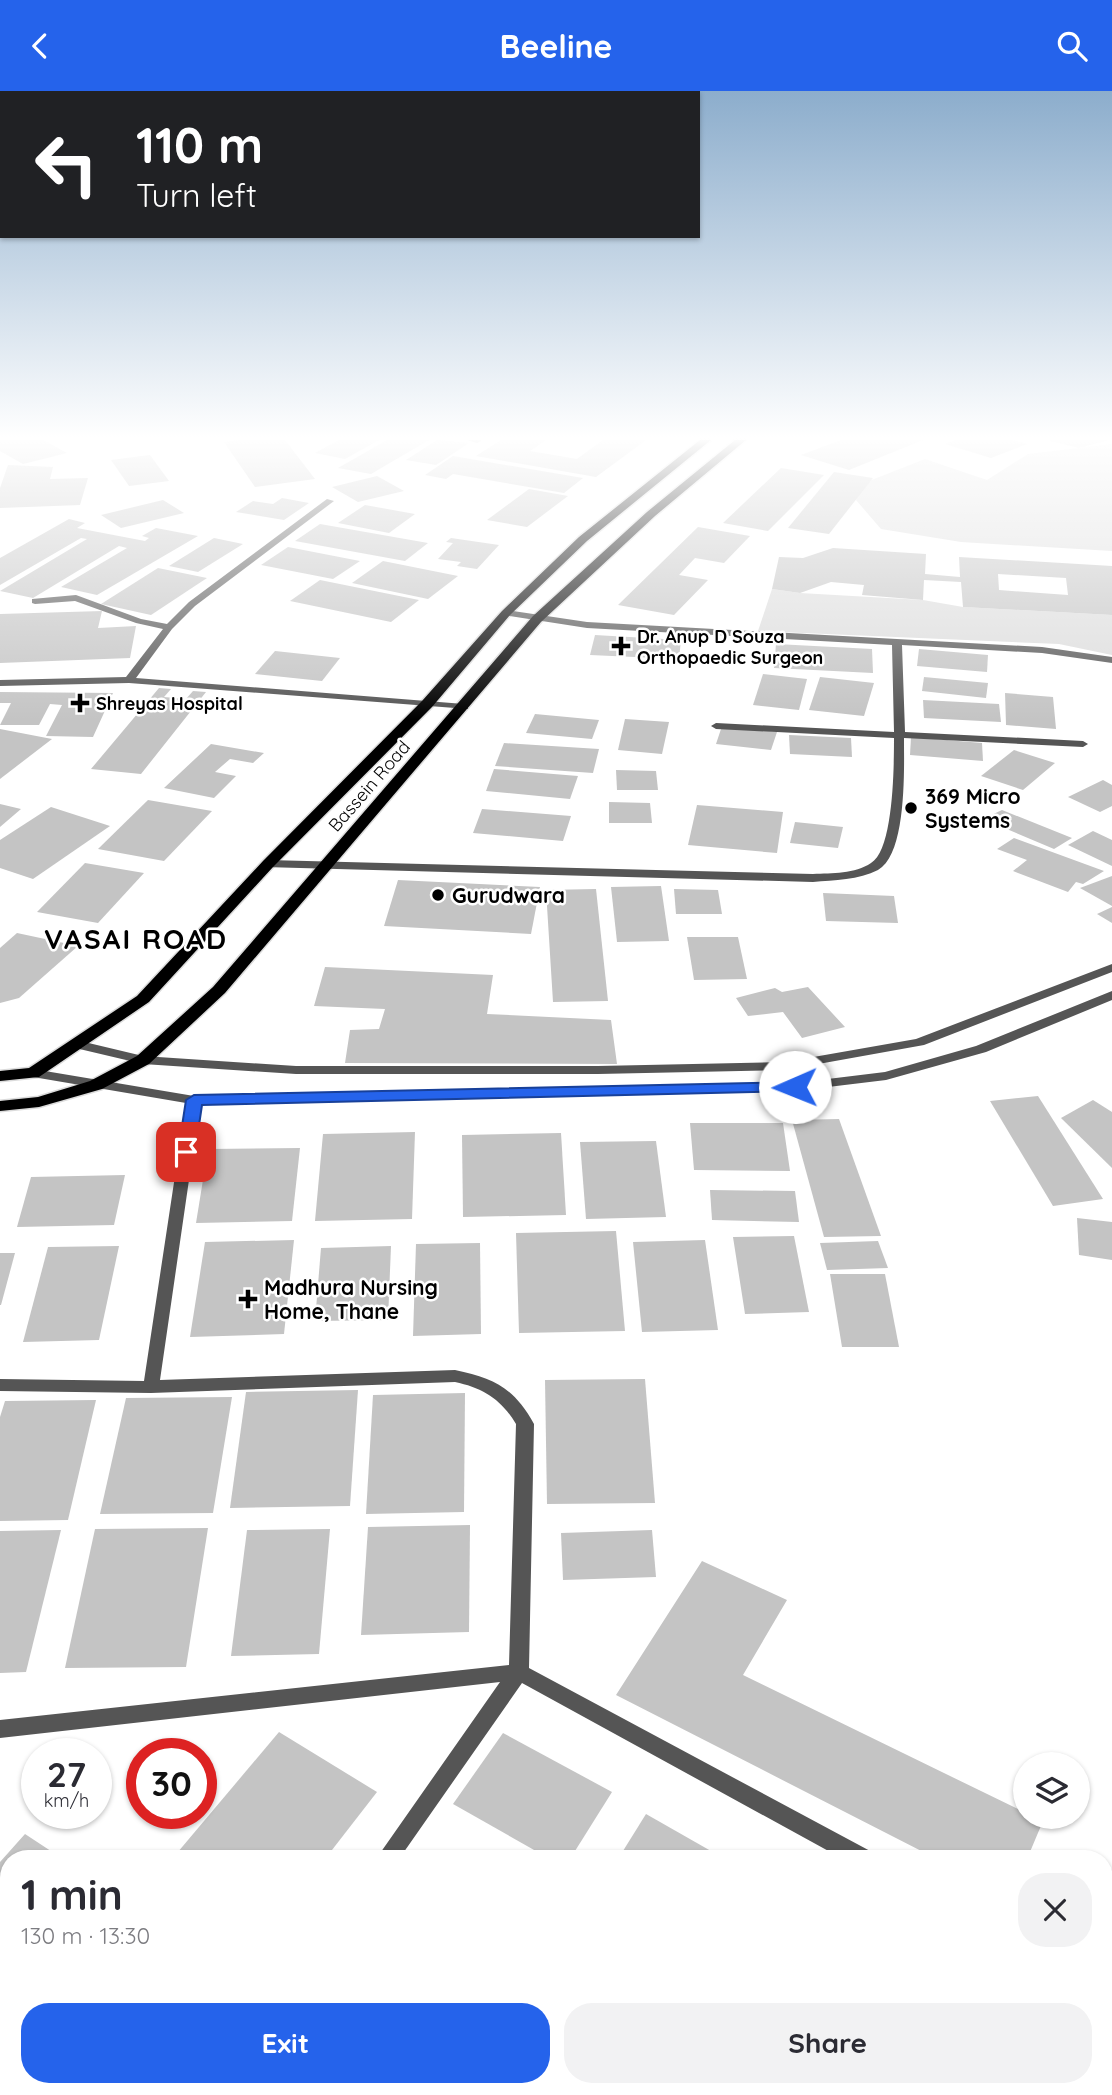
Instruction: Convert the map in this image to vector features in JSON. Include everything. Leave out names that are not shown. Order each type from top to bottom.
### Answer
[{"type":"main road","name":"Bassein Road","points":[[0,1076],[33,1073],[143,999],[268,864],[427,704],[506,613],[590,534]]},
{"type":"main road","name":"Bassein Road","points":[[0,1106],[39,1102],[96,1085],[143,1060],[219,990],[329,865],[537,619],[630,534]]},
{"type":"street","points":[[129,680],[169,627],[192,604],[286,534]]},
{"type":"street","points":[[35,601],[76,598],[139,621],[169,627]]},
{"type":"street","points":[[506,613],[587,625],[1042,650],[1112,660]]},
{"type":"street","points":[[268,864],[813,878],[850,874],[880,863],[891,844],[901,733],[897,642]]},
{"type":"street","points":[[0,683],[129,680],[464,707]]},
{"type":"street","points":[[716,726],[1083,744]]},
{"type":"street","points":[[76,1044],[143,1060],[296,1070],[598,1070],[785,1066],[919,1042],[1112,968]]},
{"type":"street","points":[[33,1073],[194,1100],[795,1087],[886,1076],[981,1049],[1112,995]]},
{"type":"street","points":[[150,1387],[194,1100]]},
{"type":"street","points":[[0,1385],[150,1387],[455,1376],[482,1382],[512,1401],[525,1424],[519,1672],[392,1850]]},
{"type":"street","points":[[0,1729],[519,1672],[847,1850]]},
{"type":"shaded area","points":[[909,534],[1112,534],[1112,551],[961,542]]},
{"type":"shaded area","points":[[772,589],[923,600],[963,607],[1112,615],[1112,655],[1059,644],[758,631]]},
{"type":"building","points":[[43,534],[106,534],[145,541],[149,538],[142,536],[146,534],[198,536],[97,595],[61,587],[127,548],[119,546],[33,598],[0,591],[87,539],[81,538],[0,585],[0,558]]},
{"type":"building","points":[[306,534],[374,534],[428,543],[405,561],[295,541]]},
{"type":"building","points":[[691,534],[750,536],[724,563],[695,558],[679,575],[708,580],[674,615],[618,605]]},
{"type":"building","points":[[214,538],[243,544],[198,572],[169,566]]},
{"type":"building","points":[[451,538],[499,545],[477,569],[457,566],[461,562],[438,559],[453,543],[446,542]]},
{"type":"building","points":[[288,547],[360,561],[333,579],[261,565]]},
{"type":"building","points":[[833,548],[926,554],[925,574],[960,577],[959,557],[1112,566],[1112,615],[963,607],[961,582],[924,580],[923,600],[862,595],[864,585],[831,582],[800,593],[772,589],[779,557],[803,558]],"holes":[[[998,574],[1066,578],[1068,595],[999,590]]]},
{"type":"building","points":[[383,561],[458,576],[428,599],[352,583]]},
{"type":"building","points":[[158,568],[207,578],[151,615],[101,604]]},
{"type":"building","points":[[320,580],[419,600],[391,622],[290,601]]},
{"type":"building","points":[[102,611],[98,628],[136,626],[130,658],[0,663],[0,614]]},
{"type":"building","points":[[595,635],[681,640],[679,659],[590,655]]},
{"type":"building","points":[[776,644],[872,649],[873,673],[774,668]]},
{"type":"building","points":[[919,649],[988,655],[987,672],[917,666]]},
{"type":"building","points":[[275,651],[340,658],[322,681],[255,674]]},
{"type":"building","points":[[763,674],[807,679],[799,710],[753,705]]},
{"type":"building","points":[[820,677],[874,683],[864,716],[809,710]]},
{"type":"building","points":[[924,677],[988,683],[986,698],[922,691]]},
{"type":"building","points":[[159,688],[171,689],[164,697],[186,699],[193,691],[206,692],[141,774],[91,769]]},
{"type":"building","points":[[0,692],[113,693],[93,737],[46,736],[62,705],[50,704],[39,725],[0,725],[11,703],[0,703]]},
{"type":"building","points":[[1005,693],[1053,697],[1056,729],[1006,725]]},
{"type":"building","points":[[923,700],[999,704],[1001,722],[924,718]]},
{"type":"building","points":[[535,714],[599,720],[592,739],[526,733]]},
{"type":"building","points":[[625,719],[669,722],[662,754],[618,750]]},
{"type":"building","points":[[722,726],[777,732],[771,750],[716,744]]},
{"type":"building","points":[[0,729],[52,739],[0,779]]},
{"type":"building","points":[[789,735],[851,738],[852,757],[790,754]]},
{"type":"building","points":[[911,737],[982,743],[983,761],[910,755]]},
{"type":"building","points":[[504,743],[599,749],[593,773],[495,766]]},
{"type":"building","points":[[211,744],[264,753],[253,763],[230,759],[215,772],[236,776],[214,798],[164,788]]},
{"type":"building","points":[[1014,750],[1055,763],[1023,790],[981,776]]},
{"type":"building","points":[[494,769],[578,776],[570,799],[486,791]]},
{"type":"building","points":[[616,770],[656,771],[658,790],[617,790]]},
{"type":"building","points":[[1103,780],[1112,785],[1112,806],[1100,812],[1068,797]]},
{"type":"building","points":[[148,800],[212,811],[164,861],[98,849]]},
{"type":"building","points":[[609,802],[650,803],[652,823],[609,823]]},
{"type":"building","points":[[0,804],[21,809],[0,827]]},
{"type":"building","points":[[697,805],[783,812],[777,853],[688,845]]},
{"type":"building","points":[[51,807],[110,826],[33,879],[0,868],[0,840]]},
{"type":"building","points":[[482,809],[571,816],[563,841],[473,833]]},
{"type":"building","points":[[1002,810],[1072,838],[1054,849],[983,819]]},
{"type":"building","points":[[795,822],[843,827],[838,848],[790,843]]},
{"type":"building","points":[[1093,831],[1112,840],[1112,866],[1068,845]]},
{"type":"building","points":[[1014,838],[1104,871],[1083,884],[1076,882],[1068,892],[1013,871],[1027,860],[997,849]]},
{"type":"building","points":[[85,863],[144,873],[98,923],[37,912]]},
{"type":"building","points":[[1112,876],[1112,906],[1080,888]]},
{"type":"building","points":[[398,880],[540,887],[531,934],[384,926]]},
{"type":"building","points":[[661,886],[669,941],[617,942],[611,887]]},
{"type":"building","points":[[596,889],[608,1001],[553,1002],[546,890]]},
{"type":"building","points":[[674,889],[718,890],[722,914],[676,914]]},
{"type":"building","points":[[823,893],[894,896],[898,923],[826,921]]},
{"type":"building","points":[[1112,907],[1112,923],[1097,914]]},
{"type":"building","points":[[17,933],[78,946],[19,998],[0,1003],[0,948]]},
{"type":"building","points":[[687,937],[738,937],[747,979],[694,980]]},
{"type":"building","points":[[325,967],[493,975],[487,1014],[611,1020],[617,1064],[345,1063],[350,1030],[379,1029],[385,1009],[314,1006]]},
{"type":"building","points":[[808,987],[845,1027],[802,1038],[783,1012],[748,1016],[736,998],[775,988],[782,992]]},
{"type":"building","points":[[1038,1096],[1103,1199],[1053,1206],[990,1101]]},
{"type":"building","points":[[1093,1100],[1112,1112],[1112,1168],[1061,1118]]},
{"type":"building","points":[[839,1119],[881,1236],[824,1237],[792,1120]]},
{"type":"building","points":[[690,1123],[783,1123],[790,1171],[694,1170]]},
{"type":"building","points":[[415,1132],[412,1219],[315,1221],[323,1134]]},
{"type":"building","points":[[561,1133],[566,1215],[463,1217],[462,1135]]},
{"type":"building","points":[[656,1141],[666,1217],[586,1219],[580,1142]]},
{"type":"building","points":[[300,1148],[292,1221],[196,1223],[208,1149]]},
{"type":"building","points":[[125,1175],[114,1225],[17,1227],[31,1177]]},
{"type":"building","points":[[710,1190],[795,1191],[799,1222],[712,1220]]},
{"type":"building","points":[[1077,1218],[1112,1222],[1112,1260],[1079,1255]]},
{"type":"building","points":[[616,1231],[625,1331],[519,1333],[516,1233]]},
{"type":"building","points":[[794,1236],[809,1312],[745,1314],[733,1237]]},
{"type":"building","points":[[294,1240],[284,1334],[190,1337],[205,1242]]},
{"type":"building","points":[[705,1240],[718,1330],[642,1332],[633,1242]]},
{"type":"building","points":[[878,1241],[888,1268],[827,1270],[820,1243]]},
{"type":"building","points":[[480,1243],[481,1334],[413,1336],[416,1244]]},
{"type":"building","points":[[119,1246],[99,1340],[23,1342],[48,1247]]},
{"type":"building","points":[[391,1246],[388,1320],[315,1321],[321,1248]]},
{"type":"building","points":[[0,1253],[15,1253],[1,1305],[0,1305]]},
{"type":"building","points":[[830,1274],[885,1274],[899,1347],[842,1347]]},
{"type":"building","points":[[645,1379],[655,1503],[547,1504],[545,1380]]},
{"type":"building","points":[[358,1390],[350,1506],[230,1508],[246,1392]]},
{"type":"building","points":[[465,1393],[464,1512],[366,1514],[373,1395]]},
{"type":"building","points":[[232,1397],[213,1513],[100,1514],[126,1398]]},
{"type":"building","points":[[96,1400],[68,1520],[0,1521],[0,1417],[5,1401]]},
{"type":"building","points":[[470,1525],[469,1632],[361,1635],[368,1527]]},
{"type":"building","points":[[208,1528],[186,1667],[65,1668],[95,1529]]},
{"type":"building","points":[[330,1529],[319,1654],[231,1656],[247,1530]]},
{"type":"building","points":[[61,1530],[26,1672],[0,1673],[0,1531]]},
{"type":"building","points":[[652,1530],[656,1577],[563,1580],[561,1533]]},
{"type":"building","points":[[702,1561],[787,1600],[743,1675],[1013,1807],[1013,1829],[1040,1829],[1031,1850],[919,1850],[616,1695]]},
{"type":"building","points":[[279,1732],[377,1792],[332,1850],[180,1850],[197,1829],[217,1829],[217,1806]]},
{"type":"building","points":[[503,1733],[612,1792],[576,1850],[534,1850],[453,1804]]},
{"type":"building","points":[[646,1814],[709,1850],[624,1850]]},
{"type":"building","points":[[25,1834],[49,1850],[11,1850]]},
{"type":"place","name":"Dr. Anup D Souza Orthopaedic Surgeon","points":[[621,646]]},
{"type":"place","name":"Shreyas Hospital","points":[[80,703]]},
{"type":"place","name":"369 Micro Systems","points":[[911,808]]},
{"type":"place","name":"Gurudwara","points":[[438,895]]},
{"type":"place","name":"Madhura Nursing Home, Thane","points":[[248,1299]]},
{"type":"district","name":"VASAI ROAD","points":[[136,938]]},
{"type":"route","points":[[186,1152],[194,1100],[795,1087]]}]
